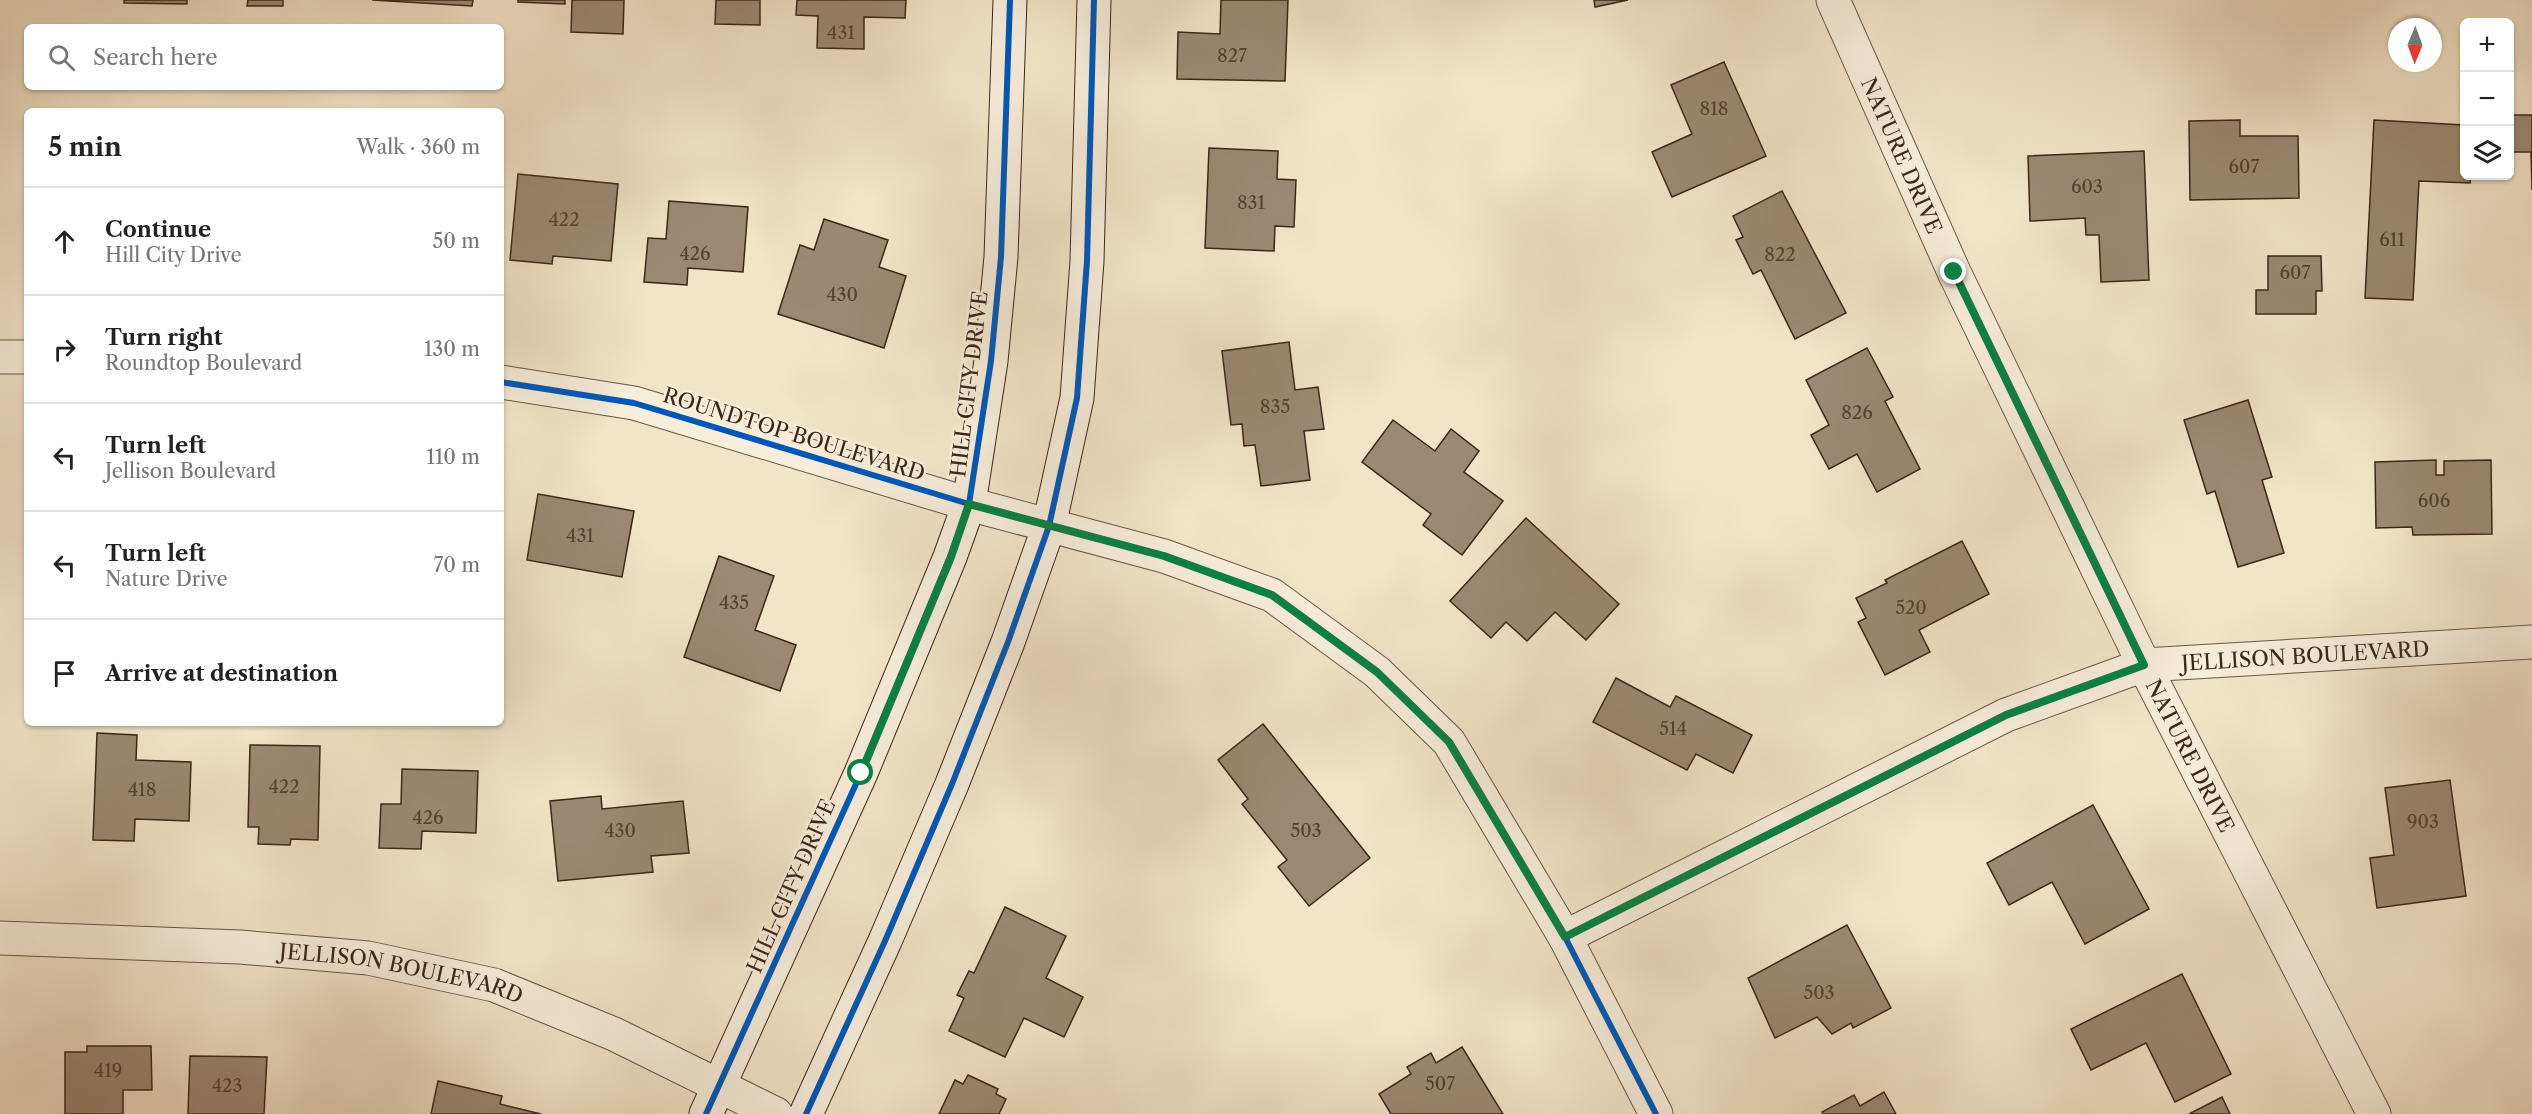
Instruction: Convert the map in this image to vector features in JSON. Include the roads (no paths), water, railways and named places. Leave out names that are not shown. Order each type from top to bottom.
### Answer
[{"type":"street","name":"HILL CITY DRIVE","points":[[712,1100],[861,773],[951,557],[969,504],[991,361],[1001,257],[1010,0]]},
{"type":"street","points":[[806,1114],[885,941],[952,784],[1008,642],[1049,526],[1077,398],[1087,261],[1094,0]]},
{"type":"street","name":"NATURE DRIVE","points":[[1833,0],[1954,272],[2144,665],[2374,1114]]},
{"type":"street","points":[[0,357],[24,357]]},
{"type":"street","name":"ROUNDTOP BOULEVARD","points":[[504,382],[634,403],[969,504],[1164,556],[1272,595],[1377,672],[1449,742],[1565,937],[1656,1114]]},
{"type":"street","name":"JELLISON BOULEVARD","points":[[1565,937],[2006,715],[2144,665],[2532,642]]},
{"type":"street","name":"JELLISON BOULEVARD","points":[[0,938],[240,947],[368,958],[494,985],[614,1034],[712,1100],[776,1114]]}]
